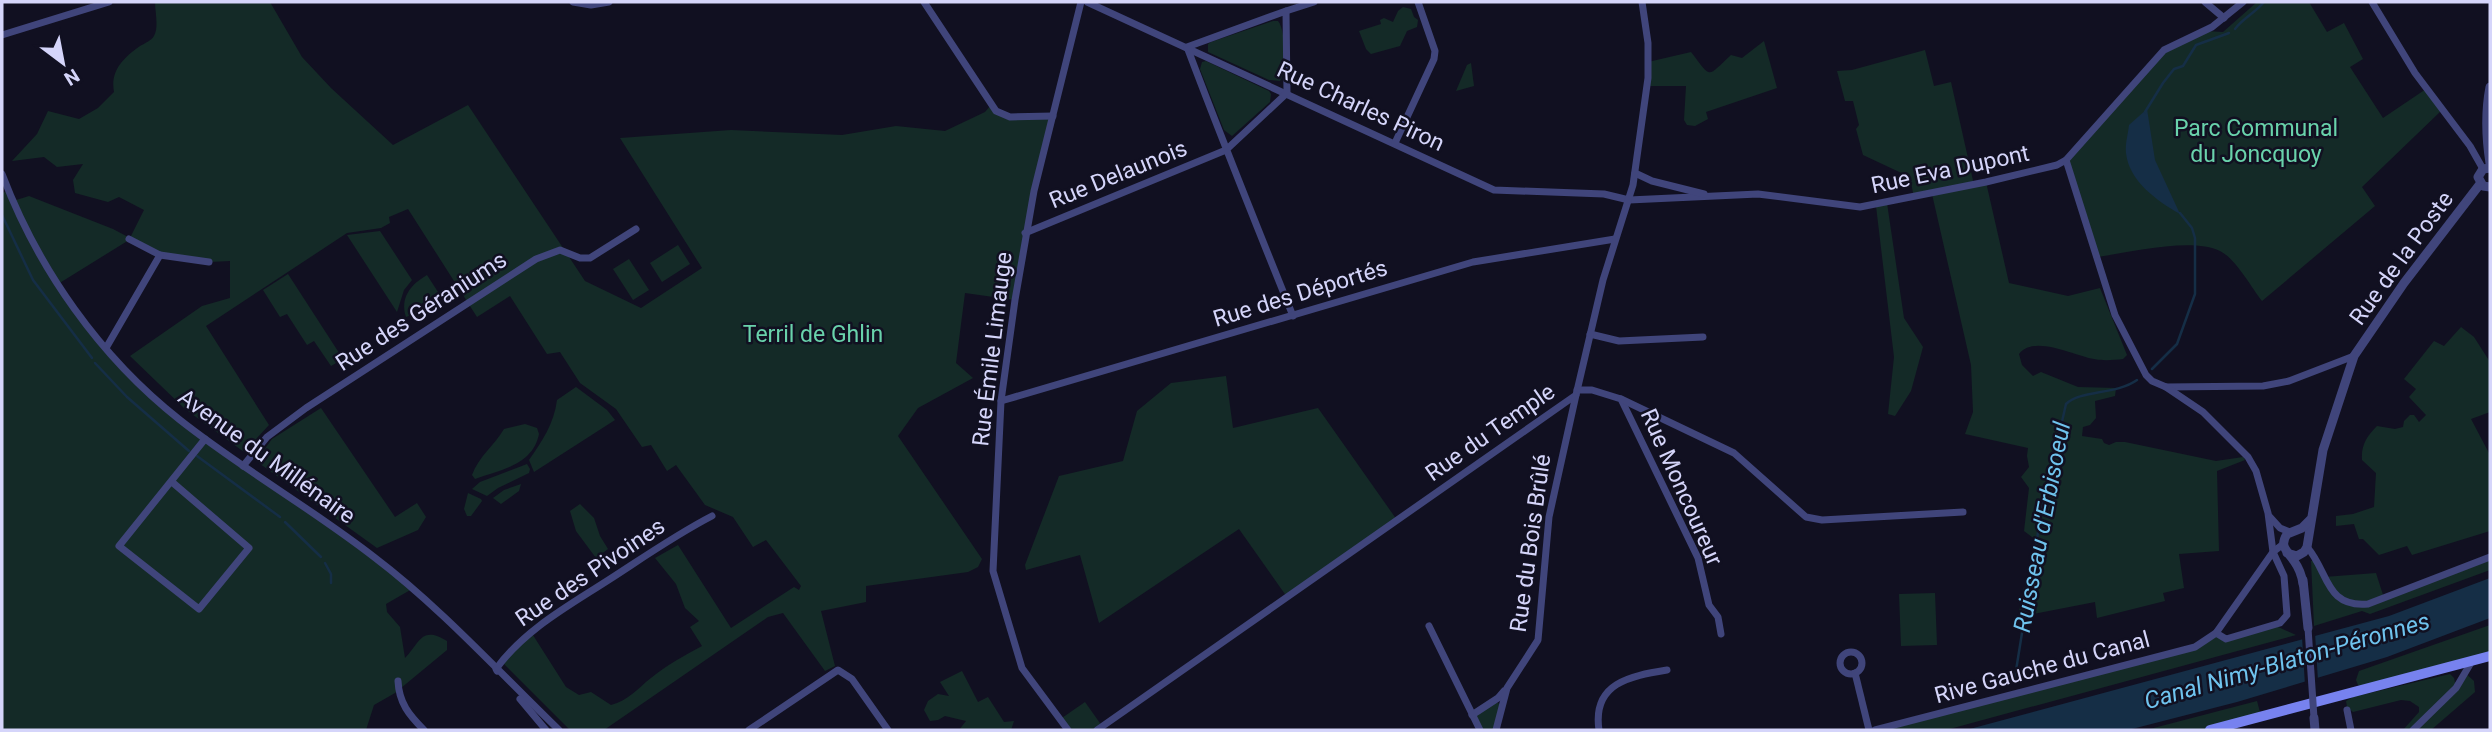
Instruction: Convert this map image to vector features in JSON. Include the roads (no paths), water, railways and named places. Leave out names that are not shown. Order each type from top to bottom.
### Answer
[{"type":"main road","points":[[2210,730],[2490,656]]},
{"type":"street","points":[[2,35],[109,2]]},
{"type":"street","points":[[573,2],[591,5],[609,2]]},
{"type":"street","points":[[924,2],[996,111],[1010,117],[1053,116]]},
{"type":"street","name":"Rue Émile Limauge","points":[[1068,730],[1022,668],[993,571],[1001,401],[1025,233],[1081,2]]},
{"type":"street","name":"Rue Charles Piron","points":[[1087,2],[1494,190],[1604,194],[1629,200],[1712,196]]},
{"type":"street","points":[[1293,316],[1187,47],[1314,2]]},
{"type":"street","points":[[1395,143],[1434,59],[1434,51],[1418,2]]},
{"type":"street","name":"Rue du Temple","points":[[1097,730],[1577,392],[1615,239],[1635,173],[1648,78],[1648,43],[1642,2]]},
{"type":"street","points":[[2204,2],[2224,19]]},
{"type":"street","points":[[2243,2],[2206,31],[2164,50],[2066,160],[2115,315],[2142,370],[2152,381],[2203,412],[2248,457],[2256,471],[2268,513],[2273,551]]},
{"type":"street","points":[[2372,2],[2415,73],[2488,167]]},
{"type":"street","points":[[1226,150],[1287,93],[1286,11]]},
{"type":"street","points":[[2490,88],[2486,113],[2488,167],[2478,177],[2480,184],[2490,187]]},
{"type":"street","name":"Rue Delaunois","points":[[1025,233],[1226,150]]},
{"type":"street","name":"Rue Eva Dupont","points":[[1712,196],[1758,194],[1868,207],[2002,179],[2057,165],[2066,160]]},
{"type":"street","points":[[1635,173],[1652,181],[1712,196]]},
{"type":"street","name":"Avenue du Millénaire","points":[[2,174],[5,189],[53,278],[106,348],[154,397],[205,439],[373,556],[412,589],[559,730]]},
{"type":"street","name":"Rue de la Poste","points":[[2308,628],[2303,584],[2306,547],[2323,450],[2354,356],[2404,283],[2480,184]]},
{"type":"street","name":"Rue des Géraniums","points":[[243,466],[267,437],[306,408],[536,259],[560,250],[580,258],[590,258],[635,229]]},
{"type":"street","points":[[129,239],[160,255],[209,262]]},
{"type":"street","name":"Rue des Déportés","points":[[1001,401],[1473,262],[1615,239]]},
{"type":"street","points":[[106,348],[160,255]]},
{"type":"street","points":[[1590,334],[1619,341],[1703,338]]},
{"type":"street","points":[[2165,387],[2263,386],[2289,381],[2354,356]]},
{"type":"street","name":"Rue Moncoureur","points":[[1577,392],[1592,390],[1612,394],[1621,399],[1698,558],[1709,605],[1718,617],[1721,634]]},
{"type":"street","name":"Rue du Bois Brûlé","points":[[1507,688],[1538,640],[1550,505],[1577,392]]},
{"type":"street","points":[[1621,399],[1734,453],[1806,517],[1822,520],[1963,512]]},
{"type":"street","points":[[172,482],[249,548],[199,609],[119,546],[205,439]]},
{"type":"street","points":[[2268,513],[2274,523],[2303,533],[2306,547],[2317,561],[2332,592],[2346,602],[2357,605],[2368,604],[2490,557]]},
{"type":"street","name":"Rue des Pivoines","points":[[496,668],[531,632],[570,604],[712,516]]},
{"type":"street","points":[[2303,584],[2298,568],[2285,549],[2284,538],[2292,531],[2302,528],[2311,519]]},
{"type":"street","points":[[2285,549],[2297,556],[2306,547]]},
{"type":"street","name":"Rive Gauche du Canal","points":[[1875,730],[2195,647],[2216,634],[2273,551],[2285,549]]},
{"type":"street","name":"Rive Gauche du Canal","points":[[2216,634],[2227,639],[2276,626],[2287,615],[2286,583],[2273,551]]},
{"type":"street","points":[[1429,626],[1480,730]]},
{"type":"street","points":[[2308,628],[2315,730]]},
{"type":"street","points":[[2413,730],[2456,688],[2472,661]]},
{"type":"street","points":[[496,668],[546,730]]},
{"type":"street","points":[[749,730],[838,670],[852,679],[888,730]]},
{"type":"street","points":[[1600,730],[1600,706],[1613,687],[1635,675],[1667,670]]},
{"type":"street","points":[[1855,673],[1869,730]]},
{"type":"street","points":[[398,681],[399,696],[405,709],[424,730]]},
{"type":"street","points":[[1472,715],[1498,698],[1507,688]]},
{"type":"street","points":[[1496,730],[1507,688]]},
{"type":"street","points":[[2347,710],[2351,730]]},
{"type":"water","points":[[2147,109],[2155,160],[2180,214],[2146,189],[2132,173],[2128,163],[2126,150],[2129,125]]},
{"type":"water","name":"Canal Nimy-Blaton-Péronnes","points":[[2490,578],[2490,618],[2387,657],[2237,702],[2128,730],[1966,730],[2389,616]]},
{"type":"waterway","name":"Ruisseau d'Erbisoeul","points":[[2235,29],[2264,2]]},
{"type":"waterway","name":"Ruisseau d'Erbisoeul","points":[[2145,112],[2163,83],[2174,69],[2183,66],[2196,45],[2229,33]]},
{"type":"waterway","name":"Ruisseau d'Erbisoeul","points":[[2152,369],[2177,344],[2195,294],[2195,238],[2192,228],[2180,213]]},
{"type":"waterway","points":[[2,215],[33,280],[92,358]]},
{"type":"waterway","points":[[95,363],[127,397],[189,451]]},
{"type":"waterway","name":"Ruisseau d'Erbisoeul","points":[[2014,683],[2041,514],[2066,404],[2080,396],[2119,388],[2137,380]]},
{"type":"waterway","points":[[197,456],[280,517]]},
{"type":"waterway","points":[[285,522],[321,557]]},
{"type":"waterway","points":[[325,563],[331,574],[331,583]]},
{"type":"park label","name":"Parc Communal du Joncquoy","points":[[2256,141]]},
{"type":"park label","name":"Terril de Ghlin","points":[[813,334]]}]
